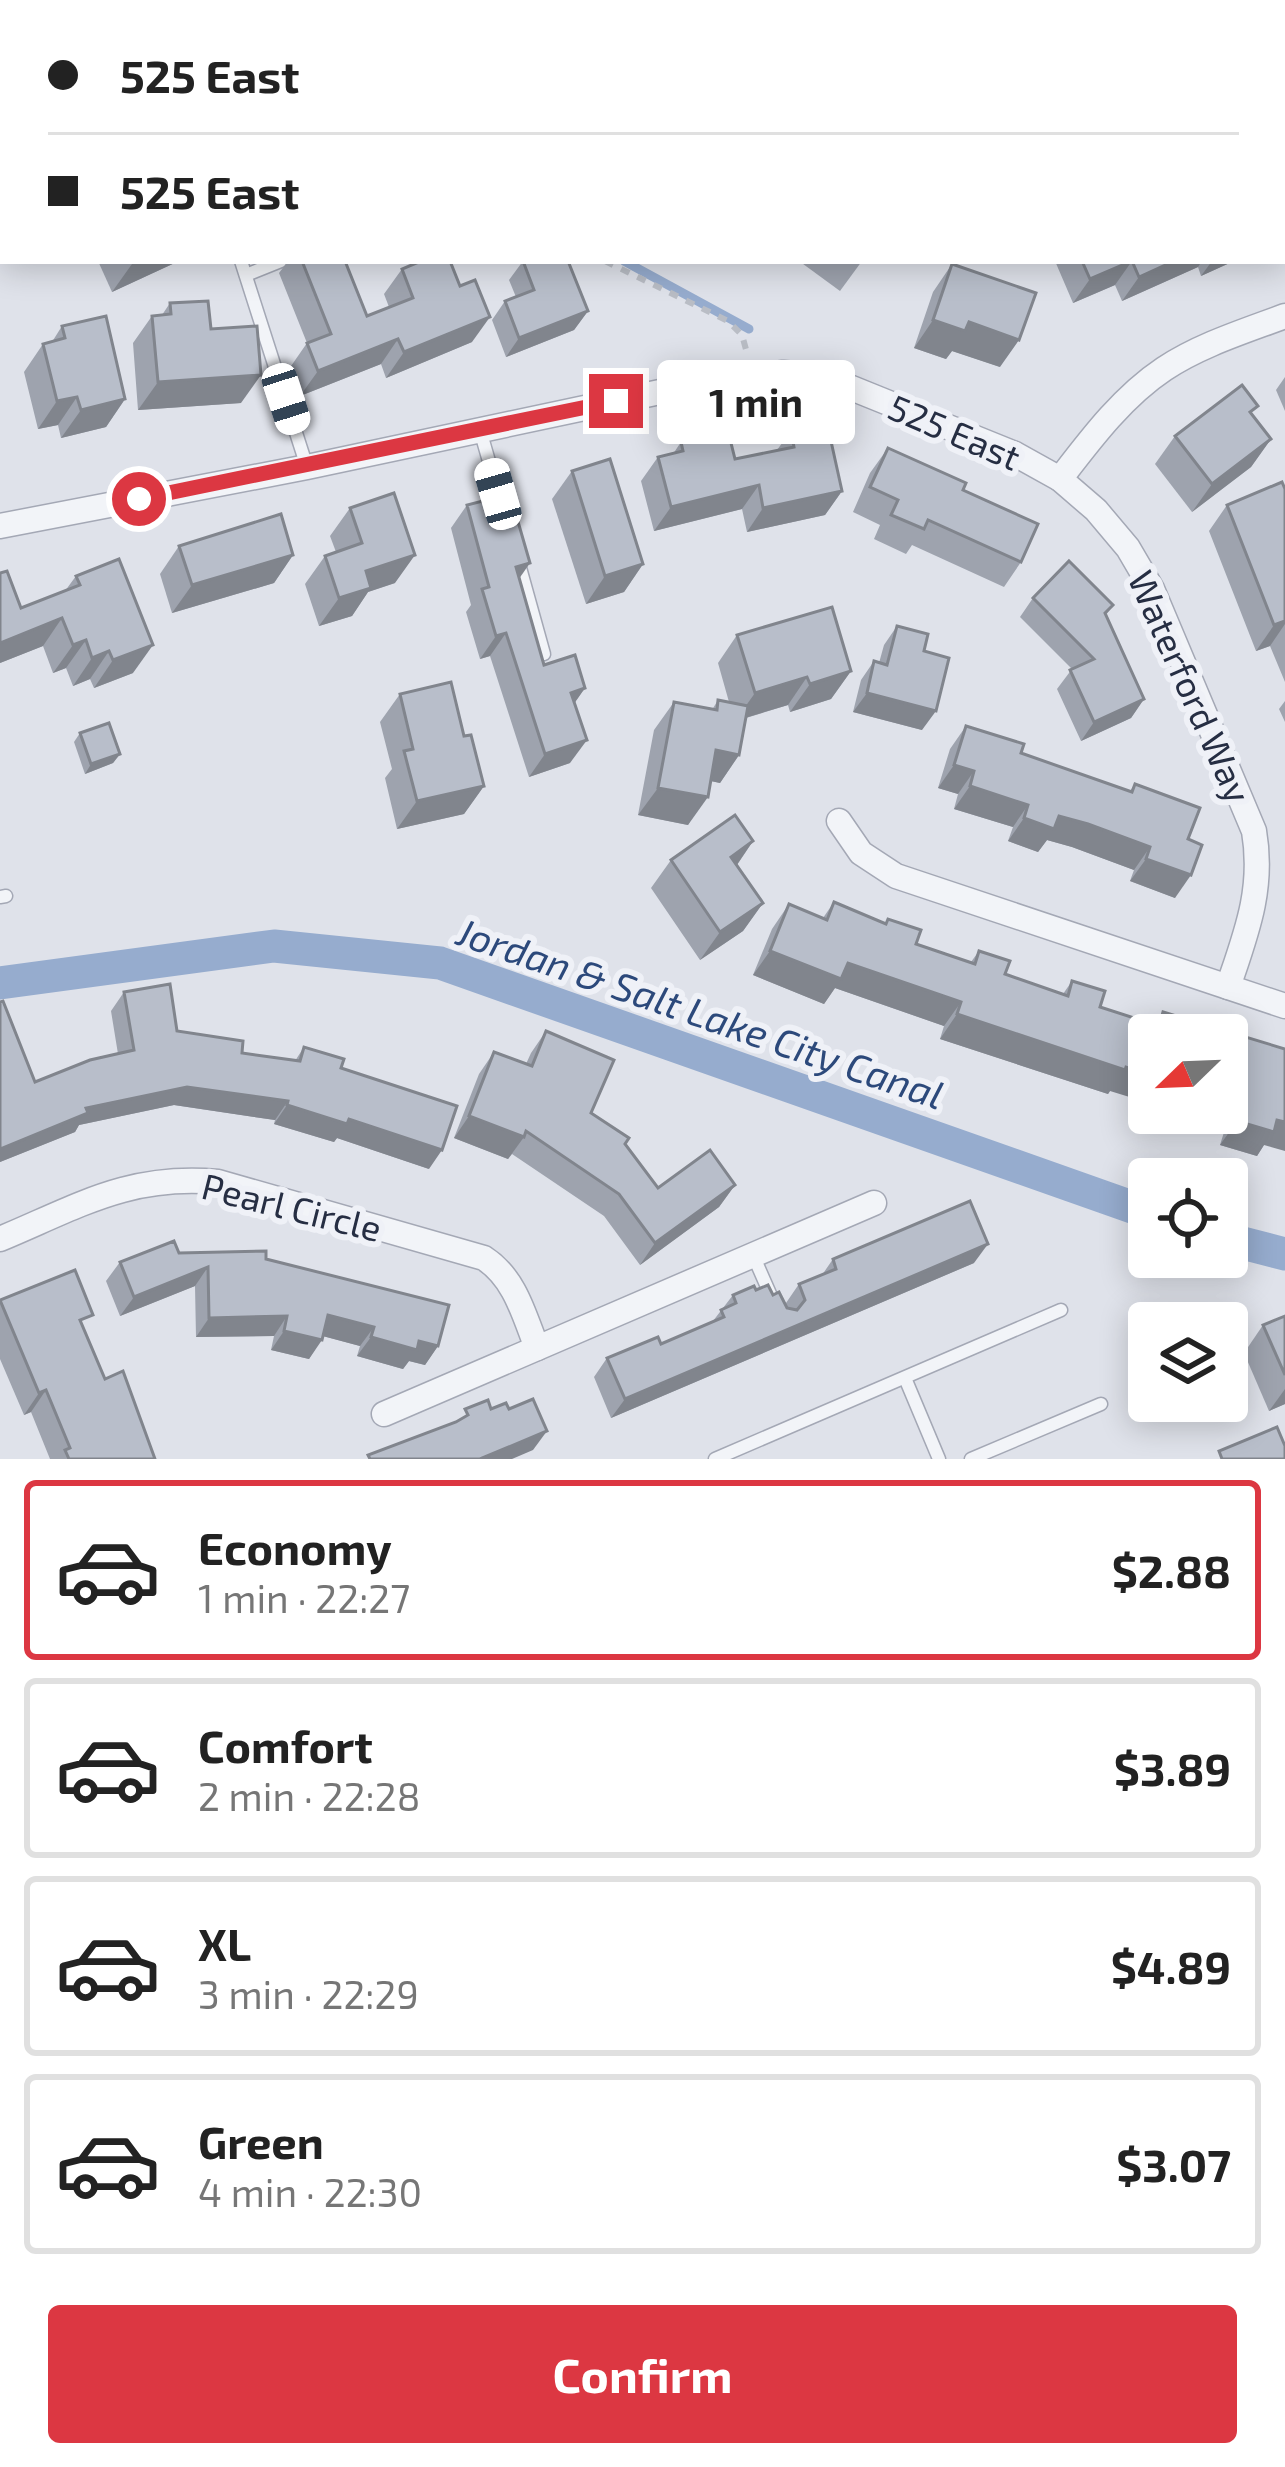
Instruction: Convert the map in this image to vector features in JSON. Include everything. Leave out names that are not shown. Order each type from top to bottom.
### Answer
[{"type":"street","points":[[1060,479],[1121,405],[1163,369],[1285,316]]},
{"type":"street","name":"525 East","points":[[0,526],[752,375],[810,376],[849,387],[1015,454],[1060,479]]},
{"type":"street","name":"Waterford Way","points":[[1060,479],[1118,535],[1152,589],[1254,831],[1258,895],[1228,987]]},
{"type":"street","points":[[839,821],[861,853],[896,876],[1285,1006]]},
{"type":"street","name":"Pearl Circle","points":[[0,1239],[143,1182],[218,1181],[484,1258],[500,1268],[537,1348]]},
{"type":"street","points":[[384,1414],[874,1203]]},
{"type":"lane","points":[[244,268],[307,467]]},
{"type":"lane","points":[[481,430],[505,516]]},
{"type":"lane","points":[[512,539],[544,653]]},
{"type":"lane","points":[[753,1255],[781,1319]]},
{"type":"lane","points":[[715,1459],[1061,1310]]},
{"type":"lane","points":[[905,1378],[939,1459]]},
{"type":"lane","points":[[971,1459],[1101,1405]]},
{"type":"path","points":[[610,264],[736,327],[752,375]]},
{"type":"building","points":[[303,264],[346,264],[367,316],[413,298],[402,269],[414,264],[451,264],[460,286],[475,280],[490,317],[404,352],[398,339],[318,371],[307,343],[331,334]]},
{"type":"building","points":[[524,264],[569,264],[588,311],[519,338],[505,301],[534,290]]},
{"type":"building","points":[[952,264],[1036,293],[1019,340],[969,322],[965,331],[933,320]]},
{"type":"building","points":[[1083,264],[1125,264],[1090,279]]},
{"type":"building","points":[[1133,264],[1167,264],[1139,277]]},
{"type":"building","points":[[208,301],[211,329],[257,326],[261,375],[158,382],[152,316],[171,314],[170,303]]},
{"type":"building","points":[[106,316],[125,399],[81,410],[77,397],[57,401],[43,344],[65,338],[62,326]]},
{"type":"building","points":[[1242,385],[1258,406],[1250,412],[1271,439],[1212,484],[1175,436]]},
{"type":"building","points":[[827,423],[842,491],[763,508],[759,485],[671,507],[658,457],[683,451],[681,442],[728,431],[735,459],[794,447],[791,431]]},
{"type":"building","points":[[888,448],[966,483],[963,490],[1038,524],[1021,562],[928,520],[924,529],[891,515],[898,500],[870,487]]},
{"type":"building","points":[[610,459],[643,564],[605,576],[572,471]]},
{"type":"building","points":[[1282,482],[1285,621],[1274,625],[1227,505]]},
{"type":"building","points":[[394,493],[415,555],[366,571],[371,588],[339,598],[325,556],[362,543],[350,508]]},
{"type":"building","points":[[510,494],[530,563],[516,567],[544,665],[575,655],[585,688],[571,693],[587,740],[545,754],[506,633],[496,636],[482,589],[489,587],[467,505]]},
{"type":"building","points":[[281,514],[293,555],[192,585],[179,546]]},
{"type":"building","points":[[119,559],[153,645],[113,660],[109,651],[92,658],[86,640],[73,645],[62,618],[0,643],[0,573],[7,571],[21,608],[80,585],[76,576]]},
{"type":"building","points":[[1069,561],[1113,605],[1105,613],[1144,699],[1094,722],[1070,670],[1094,659],[1033,598]]},
{"type":"building","points":[[832,607],[851,671],[810,684],[807,677],[755,693],[737,635]]},
{"type":"building","points":[[897,626],[928,634],[924,651],[949,658],[936,711],[867,693],[874,661],[887,665]]},
{"type":"building","points":[[451,682],[464,736],[471,735],[484,786],[417,801],[404,751],[413,749],[400,694]]},
{"type":"building","points":[[718,700],[748,706],[739,755],[716,750],[708,797],[658,788],[674,702],[717,710]]},
{"type":"building","points":[[109,723],[120,754],[91,764],[80,733]]},
{"type":"building","points":[[966,726],[1024,744],[1021,753],[1132,792],[1135,784],[1200,808],[1188,839],[1202,845],[1191,875],[1146,859],[1150,847],[1059,816],[1054,829],[1024,818],[1028,805],[970,786],[974,771],[954,765]]},
{"type":"building","points":[[735,815],[753,841],[731,857],[763,903],[720,932],[671,860]]},
{"type":"building","points":[[834,902],[886,924],[888,919],[921,930],[916,944],[975,964],[979,951],[1010,961],[1005,974],[1068,996],[1072,981],[1105,991],[1100,1007],[1128,1016],[1128,1068],[957,1014],[961,1002],[848,963],[841,979],[770,951],[789,904],[827,920]]},
{"type":"building","points":[[170,984],[177,1031],[243,1041],[242,1053],[300,1061],[304,1047],[344,1059],[341,1068],[457,1106],[442,1150],[349,1119],[347,1124],[287,1105],[288,1101],[187,1087],[86,1108],[88,1113],[0,1149],[0,1002],[35,1082],[90,1060],[134,1050],[124,992]]},
{"type":"building","points":[[546,1031],[614,1060],[591,1113],[629,1138],[625,1144],[658,1188],[710,1150],[735,1185],[655,1243],[619,1194],[526,1131],[524,1137],[469,1116],[494,1052],[532,1066]]},
{"type":"building","points":[[1248,1038],[1285,1049],[1285,1122],[1277,1120],[1274,1132],[1248,1124]]},
{"type":"building","points":[[970,1201],[988,1244],[625,1399],[607,1358],[658,1337],[661,1344],[724,1317],[721,1310],[736,1303],[733,1295],[754,1286],[756,1290],[768,1285],[773,1295],[779,1292],[787,1308],[797,1310],[805,1300],[799,1284],[836,1269],[833,1259]]},
{"type":"building","points":[[174,1241],[179,1253],[266,1251],[266,1259],[449,1305],[438,1346],[419,1341],[417,1350],[371,1337],[374,1327],[328,1315],[322,1340],[284,1331],[287,1316],[209,1318],[208,1267],[134,1297],[120,1262]]},
{"type":"building","points":[[75,1270],[93,1315],[80,1320],[105,1379],[123,1371],[155,1459],[69,1459],[65,1450],[70,1448],[46,1390],[39,1393],[0,1300]]},
{"type":"building","points":[[1285,1316],[1285,1375],[1263,1325]]},
{"type":"building","points":[[533,1399],[547,1431],[480,1459],[370,1459],[368,1455],[456,1422],[468,1415],[465,1409],[488,1400],[491,1409],[506,1403],[509,1409]]},
{"type":"building","points":[[1277,1427],[1285,1459],[1222,1459],[1219,1451]]},
{"type":"waterway","points":[[630,264],[749,329]]},
{"type":"waterway","name":"Jordan & Salt Lake City Canal","points":[[0,983],[274,946],[440,963],[1128,1206]]},
{"type":"waterway","name":"Jordan & Salt Lake City Canal","points":[[1248,1244],[1285,1254]]},
{"type":"route","points":[[139,499],[616,401]]}]
